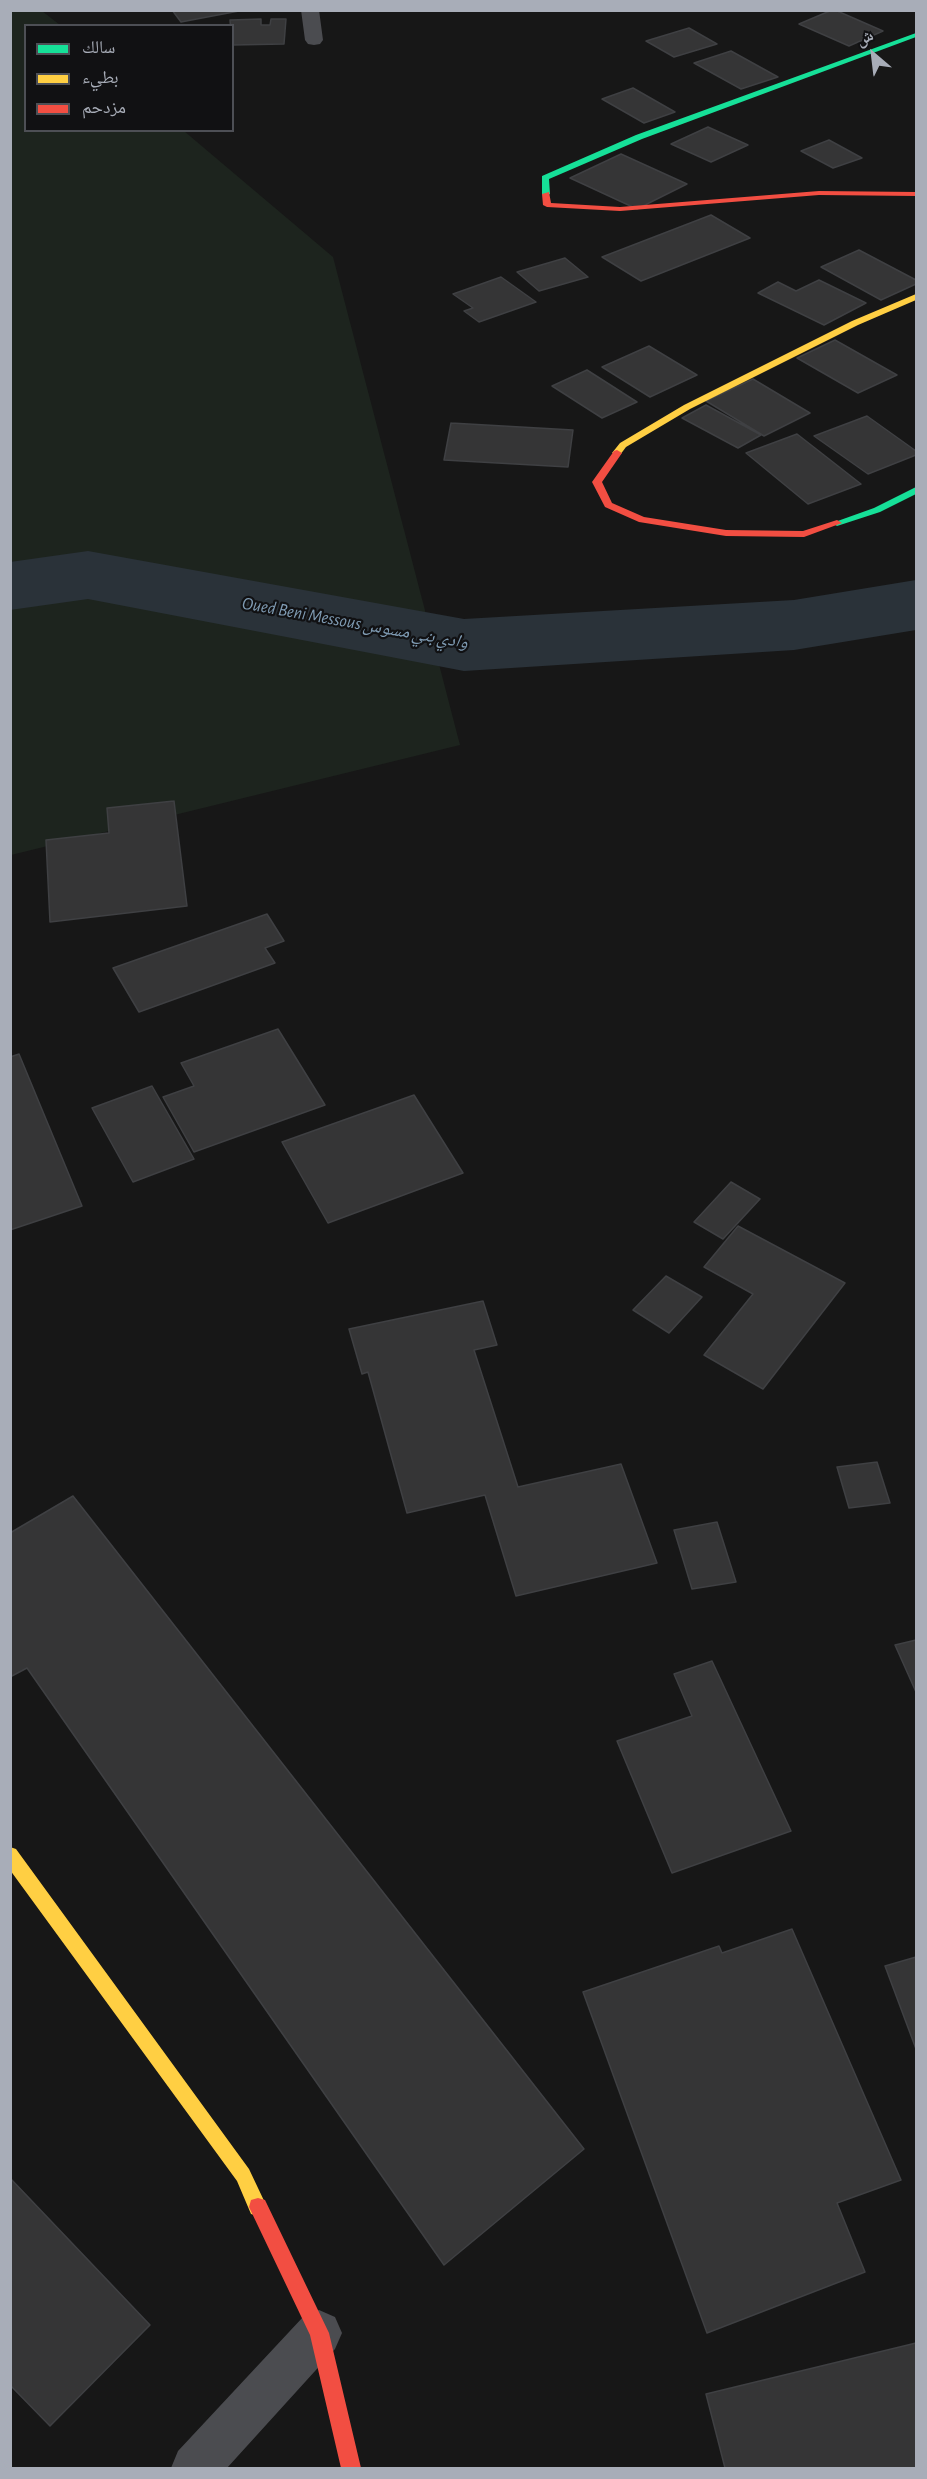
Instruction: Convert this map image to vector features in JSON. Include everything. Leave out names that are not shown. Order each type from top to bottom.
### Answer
[{"type":"street","points":[[310,10],[314,40]]},
{"type":"street","points":[[916,35],[639,137],[545,178],[547,205],[620,209],[819,193],[916,194]]},
{"type":"street","points":[[916,297],[835,332],[687,407],[623,445],[597,482],[608,505],[642,520],[726,533],[804,534],[877,510],[916,490]]},
{"type":"street","points":[[10,1855],[243,2175],[318,2332],[351,2469]]},
{"type":"street","points":[[195,2469],[318,2332]]},
{"type":"shaded area","points":[[10,11],[42,11],[59,24],[24,24],[24,132],[185,132],[333,257],[460,745],[11,855]]},
{"type":"building","points":[[172,10],[238,10],[239,11],[181,22]]},
{"type":"building","points":[[832,10],[883,31],[849,46],[799,24]]},
{"type":"building","points":[[261,19],[261,25],[270,25],[271,19],[286,19],[284,44],[234,45],[234,24],[230,24],[230,20]]},
{"type":"building","points":[[689,28],[717,44],[674,57],[646,41]]},
{"type":"building","points":[[731,51],[778,77],[741,89],[694,63]]},
{"type":"building","points":[[633,88],[675,112],[644,123],[602,99]]},
{"type":"building","points":[[708,127],[748,145],[711,162],[671,144]]},
{"type":"building","points":[[829,140],[862,158],[833,168],[801,151]]},
{"type":"building","points":[[621,154],[687,184],[637,209],[570,178]]},
{"type":"building","points":[[711,215],[750,238],[641,281],[602,257]]},
{"type":"building","points":[[859,250],[916,280],[916,284],[881,300],[821,267]]},
{"type":"building","points":[[565,258],[588,277],[539,291],[517,272]]},
{"type":"building","points":[[501,277],[536,302],[479,322],[464,311],[473,308],[453,294]]},
{"type":"building","points":[[819,280],[866,303],[824,325],[758,293],[778,282],[796,291]]},
{"type":"building","points":[[835,340],[897,375],[858,393],[797,358]]},
{"type":"building","points":[[649,346],[697,375],[650,397],[602,367]]},
{"type":"building","points":[[587,370],[637,402],[602,418],[552,386]]},
{"type":"building","points":[[753,379],[810,413],[764,436],[706,401]]},
{"type":"building","points":[[706,405],[761,435],[738,448],[682,418]]},
{"type":"building","points":[[867,416],[916,451],[916,455],[868,474],[814,436]]},
{"type":"building","points":[[451,423],[573,430],[568,467],[444,460]]},
{"type":"building","points":[[797,434],[861,484],[808,504],[746,453]]},
{"type":"building","points":[[174,801],[187,906],[50,922],[46,840],[109,833],[107,808]]},
{"type":"building","points":[[267,914],[284,941],[265,948],[275,963],[139,1012],[113,968]]},
{"type":"building","points":[[278,1029],[325,1105],[194,1152],[163,1097],[194,1086],[181,1063]]},
{"type":"building","points":[[19,1054],[82,1206],[10,1230],[10,1057]]},
{"type":"building","points":[[152,1086],[194,1159],[133,1182],[92,1108]]},
{"type":"building","points":[[414,1095],[463,1173],[328,1223],[282,1142]]},
{"type":"building","points":[[731,1182],[760,1199],[723,1239],[694,1222]]},
{"type":"building","points":[[738,1226],[845,1283],[763,1389],[704,1355],[753,1294],[704,1267]]},
{"type":"building","points":[[666,1276],[702,1297],[669,1333],[633,1310]]},
{"type":"building","points":[[483,1301],[497,1345],[474,1350],[518,1487],[621,1464],[657,1563],[516,1596],[485,1495],[407,1513],[368,1372],[362,1374],[349,1329]]},
{"type":"building","points":[[877,1462],[890,1503],[849,1508],[837,1467]]},
{"type":"building","points":[[73,1496],[584,2149],[444,2265],[27,1668],[10,1677],[10,1533]]},
{"type":"building","points":[[717,1522],[736,1582],[692,1589],[674,1530]]},
{"type":"building","points":[[916,1640],[916,1692],[895,1645]]},
{"type":"building","points":[[712,1661],[791,1831],[672,1873],[617,1741],[692,1716],[674,1674]]},
{"type":"building","points":[[792,1929],[901,2180],[837,2203],[865,2272],[707,2333],[583,1992],[719,1946],[722,1953]]},
{"type":"building","points":[[916,1957],[916,2049],[885,1966]]},
{"type":"building","points":[[10,2178],[150,2325],[50,2426],[10,2385]]},
{"type":"building","points":[[916,2343],[916,2468],[725,2468],[706,2394]]},
{"type":"waterway","name":"Oued Beni Messous وادي بني مسوس","points":[[10,586],[88,575],[464,645],[794,625],[916,605]]},
{"type":"traffic: fast","points":[[546,194],[545,178],[639,137],[916,35]]},
{"type":"traffic: fast","points":[[837,523],[877,510],[916,490]]},
{"type":"traffic: slow","points":[[617,453],[623,445],[687,407],[855,323],[916,297]]},
{"type":"traffic: slow","points":[[10,1855],[243,2175],[258,2207]]},
{"type":"traffic: jam","points":[[546,194],[547,205],[620,209],[819,193],[916,194]]},
{"type":"traffic: jam","points":[[617,453],[597,482],[608,505],[642,520],[726,533],[804,534],[837,523]]},
{"type":"traffic: jam","points":[[258,2207],[319,2333],[351,2468]]}]
